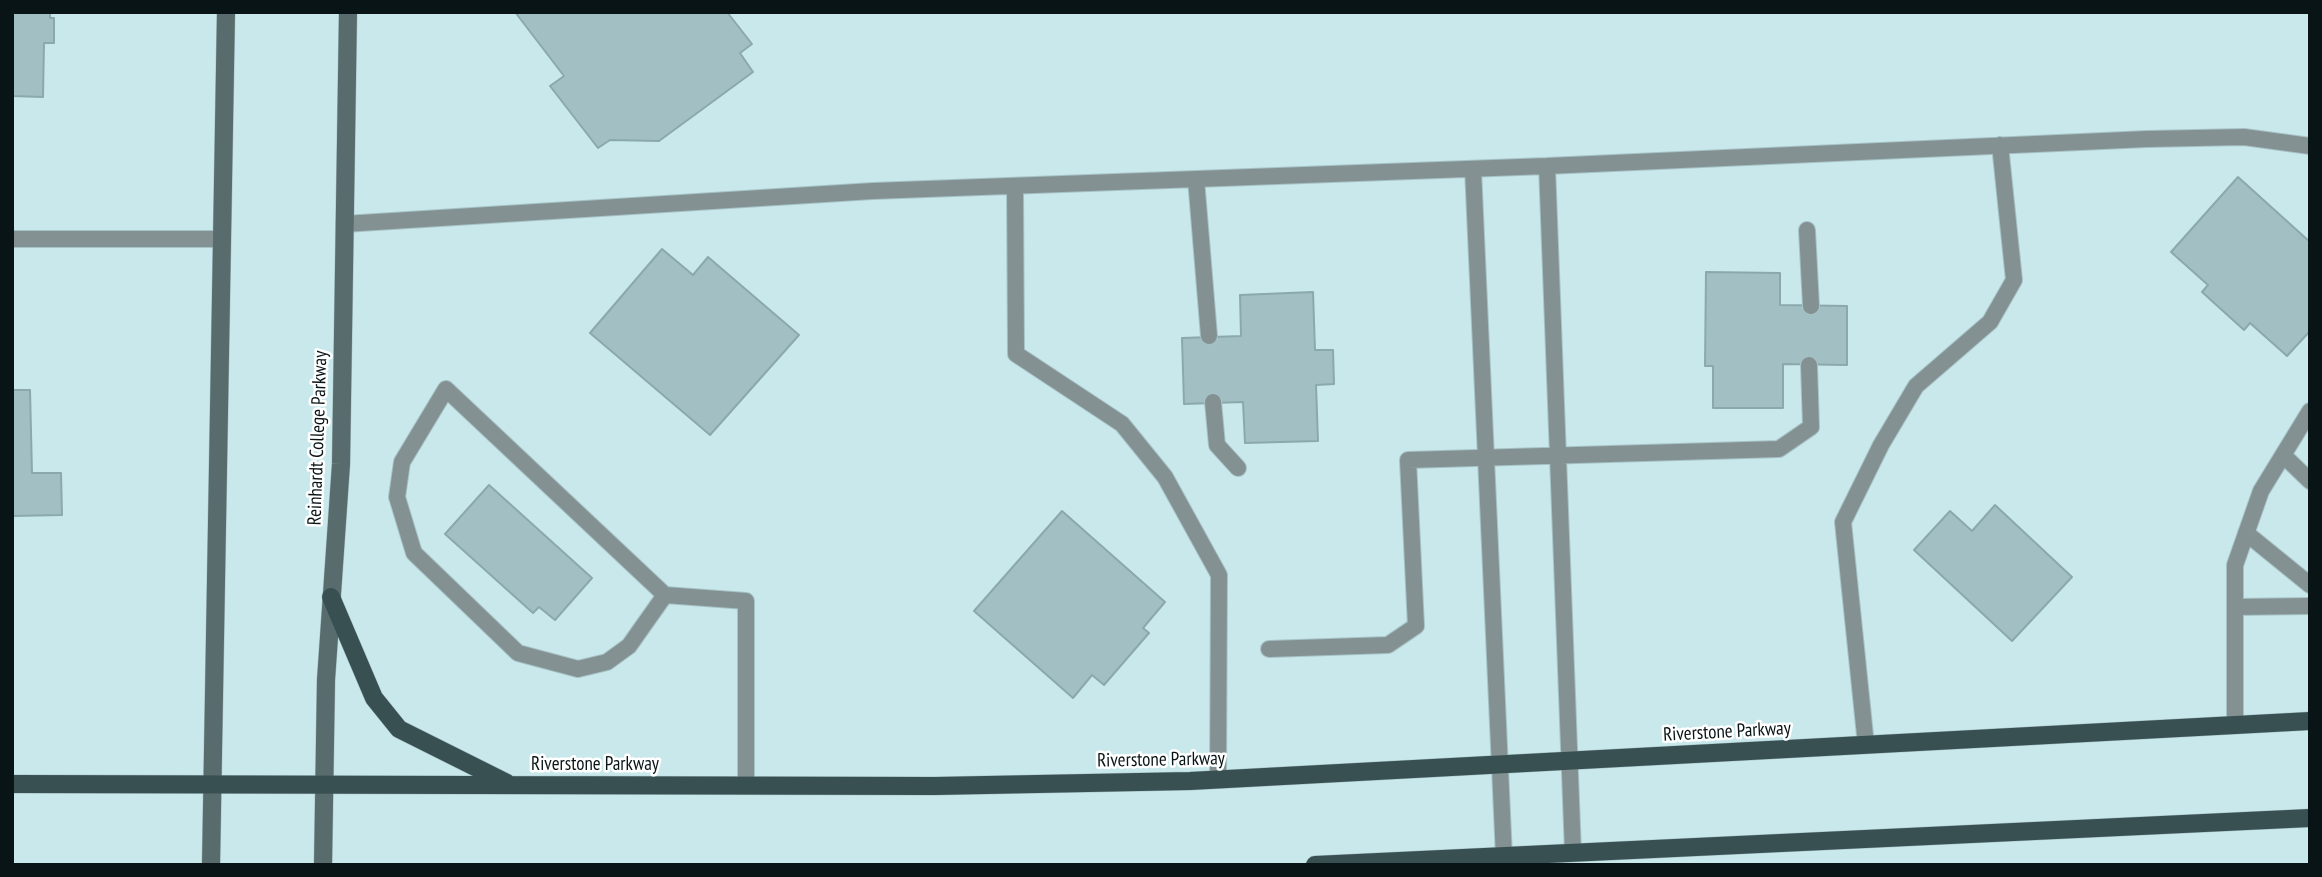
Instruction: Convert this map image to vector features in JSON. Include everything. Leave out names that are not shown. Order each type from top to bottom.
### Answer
[{"type":"main road","points":[[331,597],[374,698],[399,729],[514,786]]},
{"type":"main road","name":"Riverstone Parkway","points":[[12,784],[746,786],[1218,780],[2310,722]]},
{"type":"main road","points":[[1315,865],[2310,817]]},
{"type":"street","points":[[211,865],[226,12]]},
{"type":"street","name":"Reinhardt College Parkway","points":[[323,865],[323,786],[331,597],[341,464],[348,12]]},
{"type":"lane","points":[[344,224],[873,191],[1547,166],[2000,145],[2244,137],[2310,146]]},
{"type":"lane","points":[[1866,745],[1843,522],[1881,446],[1916,386],[1990,322],[2014,280],[2000,145]]},
{"type":"lane","points":[[1547,166],[1573,853]]},
{"type":"lane","points":[[1473,169],[1504,857]]},
{"type":"lane","points":[[1196,179],[1209,337]]},
{"type":"lane","points":[[1015,186],[1016,354],[1122,424],[1165,477],[1219,575],[1218,780]]},
{"type":"lane","points":[[1807,230],[1811,306]]},
{"type":"lane","points":[[12,239],[222,239]]},
{"type":"lane","points":[[1269,649],[1388,645],[1416,626],[1408,460],[1779,449],[1811,427],[1809,365]]},
{"type":"lane","points":[[665,595],[629,646],[607,662],[578,669],[518,653],[414,553],[397,496],[401,462],[446,389],[665,595],[746,601],[746,786]]},
{"type":"lane","points":[[1213,402],[1217,445],[1238,468]]},
{"type":"lane","points":[[2235,725],[2235,565],[2260,491],[2310,411]]},
{"type":"lane","points":[[2283,455],[2310,481]]},
{"type":"lane","points":[[2246,533],[2310,584]]},
{"type":"lane","points":[[2235,607],[2310,606]]},
{"type":"building","points":[[12,12],[50,12],[50,18],[54,18],[54,43],[44,43],[43,97],[12,96]]},
{"type":"building","points":[[515,12],[727,12],[752,44],[740,53],[753,72],[659,141],[610,140],[598,148],[550,86],[564,76]]},
{"type":"building","points":[[2238,177],[2310,242],[2310,331],[2287,356],[2250,323],[2244,330],[2202,292],[2208,285],[2171,252]]},
{"type":"building","points":[[662,249],[693,275],[708,257],[799,335],[710,435],[590,333]]},
{"type":"building","points":[[1706,272],[1780,273],[1780,305],[1847,306],[1847,365],[1783,364],[1783,408],[1713,408],[1713,366],[1705,366]]},
{"type":"building","points":[[1313,292],[1315,350],[1333,350],[1334,384],[1316,385],[1318,441],[1245,443],[1243,402],[1184,404],[1182,338],[1241,336],[1240,295]]},
{"type":"building","points":[[12,390],[30,390],[32,473],[61,473],[62,515],[12,516]]},
{"type":"building","points":[[489,485],[592,578],[555,620],[539,607],[533,613],[445,534]]},
{"type":"building","points":[[1995,505],[2072,577],[2012,641],[1914,550],[1950,511],[1972,531]]},
{"type":"building","points":[[1062,511],[1165,602],[1143,628],[1149,633],[1104,685],[1092,675],[1073,698],[974,611]]}]
